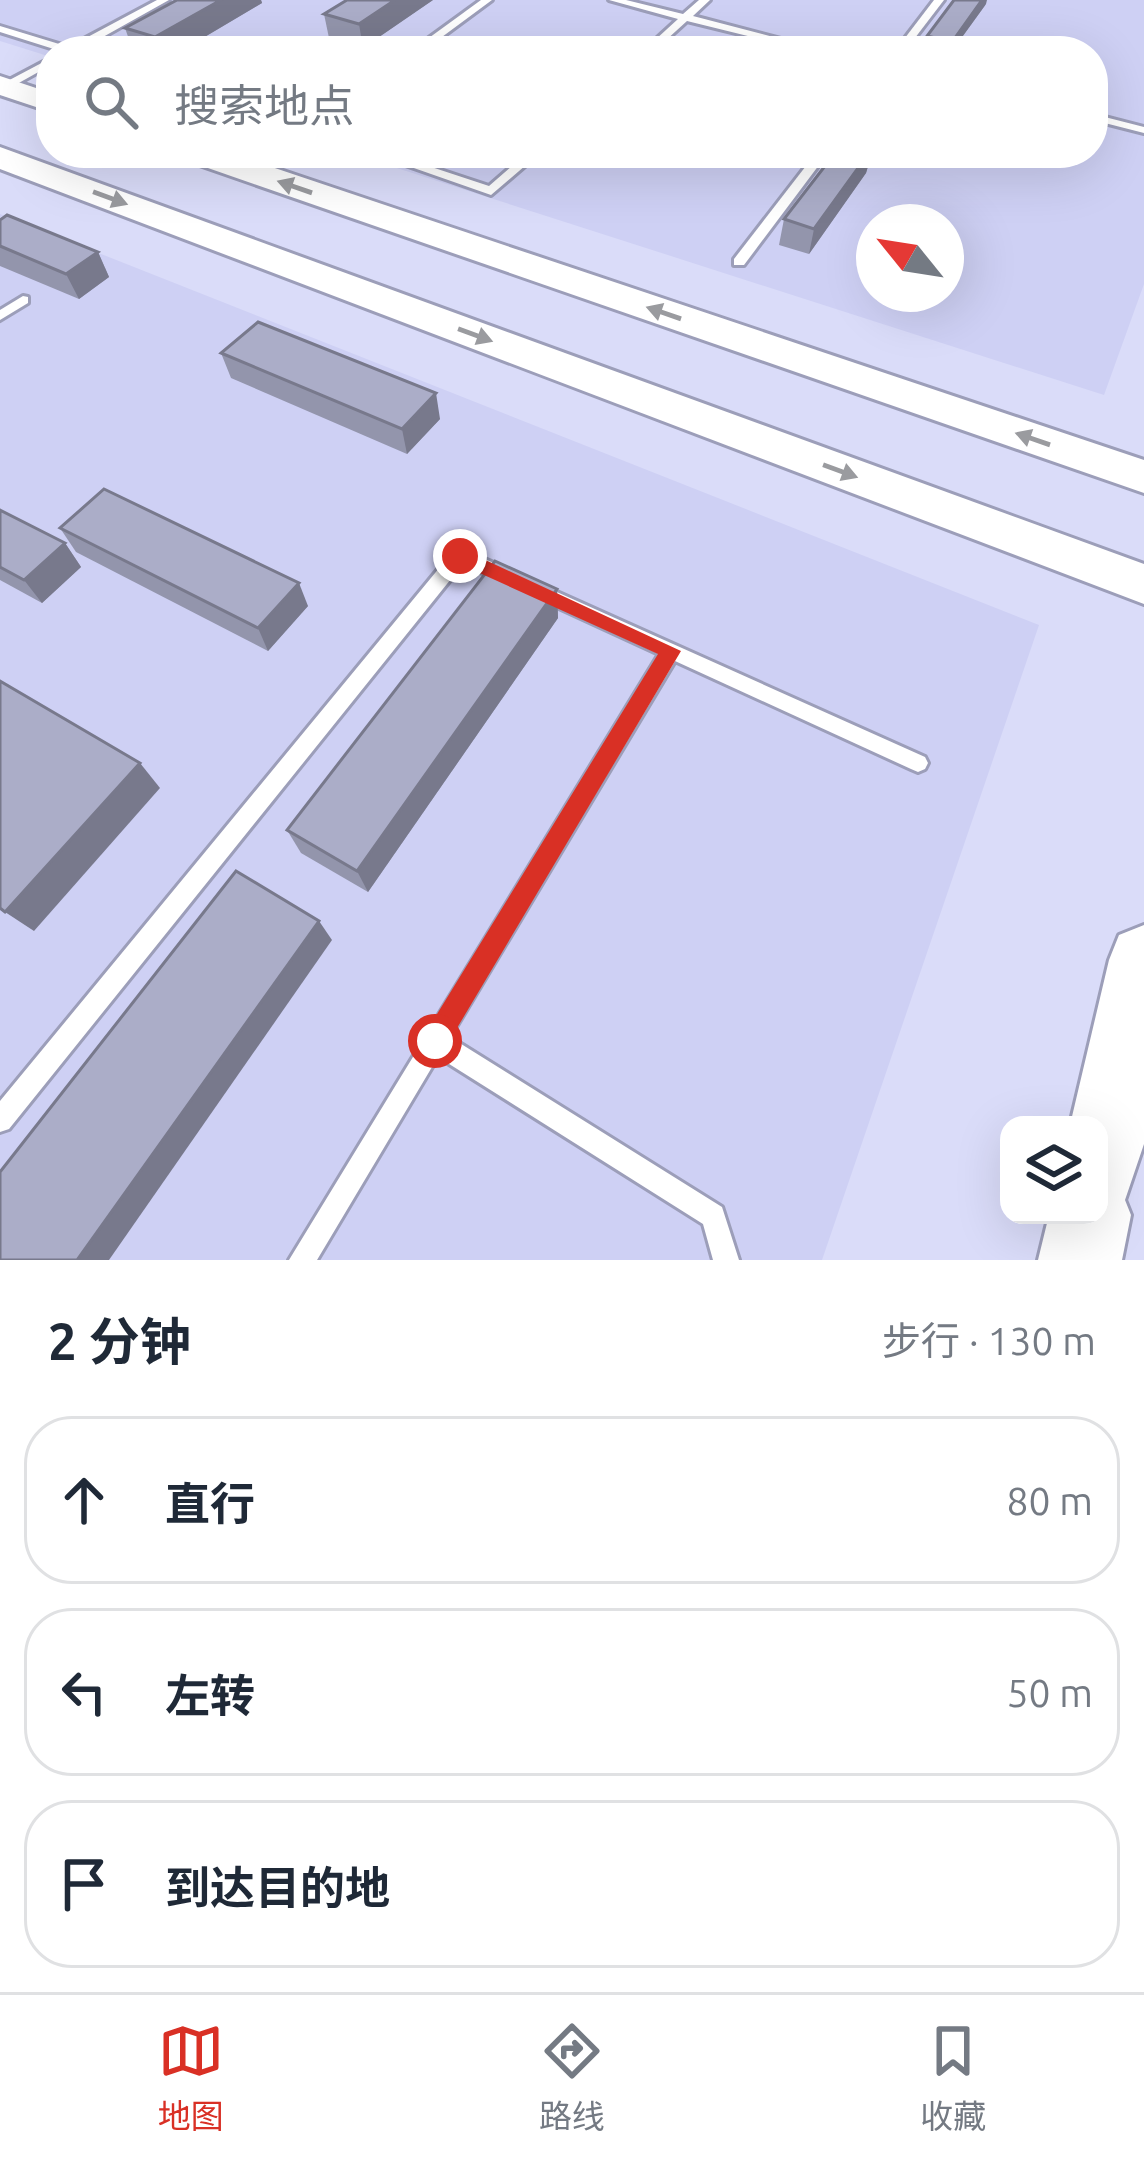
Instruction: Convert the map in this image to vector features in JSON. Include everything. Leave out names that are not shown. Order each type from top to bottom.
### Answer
[{"type":"main road","points":[[1108,1129],[1144,960]]},
{"type":"main road","points":[[1080,1260],[1088,1224]]},
{"type":"street","points":[[2,86],[36,98]]},
{"type":"street","points":[[0,158],[1144,584]]},
{"type":"street","points":[[241,168],[1144,477]]},
{"type":"lane","points":[[98,36],[164,0]]},
{"type":"lane","points":[[437,36],[487,0]]},
{"type":"lane","points":[[614,0],[762,36]]},
{"type":"lane","points":[[665,36],[706,0]]},
{"type":"lane","points":[[911,36],[938,0]]},
{"type":"lane","points":[[0,28],[36,40]]},
{"type":"lane","points":[[2,86],[36,69]]},
{"type":"lane","points":[[1108,121],[1144,130]]},
{"type":"lane","points":[[421,168],[491,191],[517,168]]},
{"type":"lane","points":[[739,262],[811,168]]},
{"type":"lane","points":[[0,316],[23,300]]},
{"type":"lane","points":[[0,1120],[460,556],[918,763]]},
{"type":"lane","points":[[302,1260],[671,651]]},
{"type":"lane","points":[[435,1041],[712,1216],[726,1260]]},
{"type":"shaded area","points":[[0,0],[1144,0],[1144,284],[1104,395],[397,168],[1108,168],[1108,36],[36,36],[36,52],[0,41]]},
{"type":"shaded area","points":[[0,214],[1039,625],[822,1260],[0,1260]]},
{"type":"building","points":[[177,0],[221,0],[157,36],[125,28]]},
{"type":"building","points":[[347,0],[395,0],[359,24],[324,14]]},
{"type":"building","points":[[954,0],[982,0],[956,36],[927,36]]},
{"type":"building","points":[[823,168],[858,168],[814,229],[784,219]]},
{"type":"building","points":[[7,215],[98,252],[66,274],[0,246],[0,220]]},
{"type":"building","points":[[258,322],[436,393],[402,429],[221,353]]},
{"type":"building","points":[[104,489],[299,583],[258,628],[60,528]]},
{"type":"building","points":[[0,510],[65,543],[24,580],[0,567]]},
{"type":"building","points":[[495,561],[557,589],[357,871],[287,830]]},
{"type":"building","points":[[0,681],[140,763],[5,912],[0,908]]},
{"type":"building","points":[[236,871],[319,921],[77,1260],[0,1260],[0,1172]]},
{"type":"route","points":[[435,1041],[671,651],[460,556]]}]
